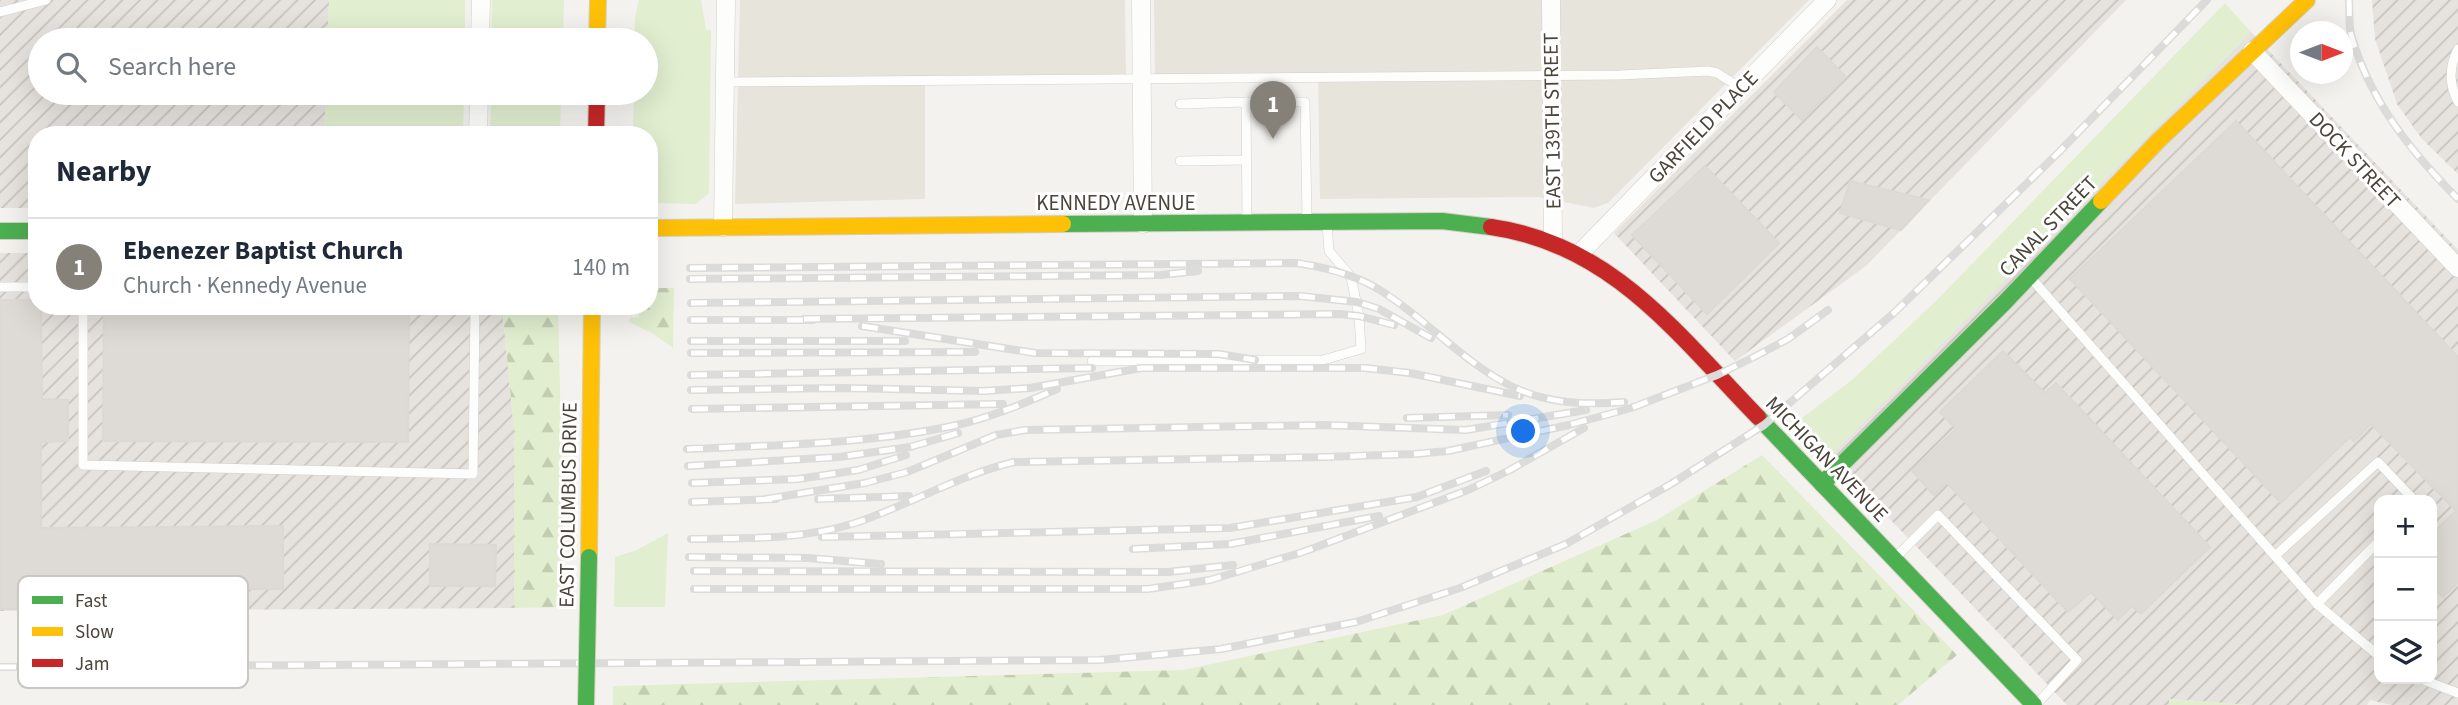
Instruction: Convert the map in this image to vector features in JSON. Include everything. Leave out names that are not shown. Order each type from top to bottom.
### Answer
[{"type":"main road","points":[[597,28],[598,0]]},
{"type":"main road","name":"CANAL STREET","points":[[1822,484],[2029,276],[2158,141],[2307,0]]},
{"type":"main road","points":[[596,126],[597,105]]},
{"type":"main road","name":"KENNEDY AVENUE","points":[[658,228],[1442,221],[1514,232],[1553,242],[1579,254]]},
{"type":"main road","points":[[0,231],[28,231]]},
{"type":"main road","name":"MICHIGAN AVENUE","points":[[1579,254],[1608,271],[1648,304],[2035,705]]},
{"type":"main road","name":"EAST COLUMBUS DRIVE","points":[[586,705],[592,315]]},
{"type":"street","points":[[480,28],[481,0]]},
{"type":"street","points":[[723,227],[726,0]]},
{"type":"street","points":[[1142,0],[1143,224]]},
{"type":"street","name":"EAST 139TH STREET","points":[[1551,0],[1553,242]]},
{"type":"street","name":"GARFIELD PLACE","points":[[1579,254],[1827,0]]},
{"type":"street","name":"DOCK STREET","points":[[2252,51],[2458,268]]},
{"type":"street","points":[[478,126],[479,105]]},
{"type":"lane","points":[[0,12],[46,0]]},
{"type":"lane","points":[[2458,49],[2451,69],[2451,83],[2458,102]]},
{"type":"lane","points":[[725,82],[1552,75],[1708,71],[1717,73],[1741,88]]},
{"type":"lane","points":[[1246,102],[1247,223]]},
{"type":"lane","points":[[1180,104],[1305,102],[1307,223]]},
{"type":"lane","points":[[1180,161],[1246,160]]},
{"type":"lane","points":[[1092,361],[1323,360],[1362,349],[1351,277],[1329,251],[1327,222]]},
{"type":"lane","points":[[2029,276],[2317,604],[2374,652]]},
{"type":"lane","points":[[0,287],[28,287]]},
{"type":"lane","points":[[83,315],[83,465],[473,474],[475,315]]},
{"type":"lane","points":[[2275,555],[2378,462],[2409,495]]},
{"type":"lane","points":[[1894,559],[1938,514],[2077,660],[2035,705]]},
{"type":"lane","points":[[2317,604],[2374,546]]},
{"type":"lane","points":[[2434,684],[2458,693]]},
{"type":"shaded area","points":[[0,0],[329,0],[328,28],[28,28],[28,105],[325,105],[324,126],[28,126],[28,208],[0,208]]},
{"type":"shaded area","points":[[740,0],[1125,0],[1126,79],[925,81],[925,199],[735,204]]},
{"type":"shaded area","points":[[1154,0],[1809,0],[1608,203],[1594,208],[1538,197],[1320,199],[1318,78],[1155,79]]},
{"type":"shaded area","points":[[1847,0],[2126,0],[1866,266],[1735,361],[1614,233]]},
{"type":"shaded area","points":[[2372,0],[2458,0],[2458,174],[2422,139],[2397,104],[2375,39]]},
{"type":"shaded area","points":[[2251,32],[2290,73],[2290,84],[2300,84],[2458,250],[2458,705],[2392,705],[2370,700],[2367,705],[2250,705],[2170,699],[2169,705],[2067,705],[1830,456]]},
{"type":"shaded area","points":[[0,253],[28,253],[28,315],[503,315],[514,430],[514,608],[248,610],[248,576],[18,576],[18,611],[0,611]]},
{"type":"green space","points":[[329,0],[465,0],[465,28],[328,28]]},
{"type":"green space","points":[[492,0],[564,0],[563,28],[491,28]]},
{"type":"green space","points":[[639,0],[701,0],[706,30],[711,30],[709,193],[696,204],[658,203],[658,126],[633,126],[634,105],[658,105],[658,28],[635,28]]},
{"type":"green space","points":[[2225,3],[2251,32],[1830,456],[1794,424],[1852,380],[1936,301]]},
{"type":"green space","points":[[325,105],[464,105],[463,126],[324,126]]},
{"type":"green space","points":[[491,105],[561,105],[560,126],[490,126]]},
{"type":"green space","points":[[658,288],[674,288],[673,348],[652,333],[629,322],[630,318],[658,315]]},
{"type":"green space","points":[[503,315],[558,315],[564,557],[562,607],[514,608],[514,430]]},
{"type":"green space","points":[[1762,455],[1957,655],[1898,705],[613,705],[613,686],[1183,670],[1443,615],[1657,520]]},
{"type":"green space","points":[[668,533],[665,607],[614,607],[615,557],[637,550]]},
{"type":"green space","points":[[2169,699],[2250,705],[2169,705]]},
{"type":"building","points":[[1817,47],[1846,77],[1802,120],[1774,92]]},
{"type":"building","points":[[2236,121],[2458,357],[2458,583],[2443,597],[2437,591],[2437,529],[2456,511],[2371,424],[2354,441],[2350,437],[2281,503],[2070,279]]},
{"type":"building","points":[[1705,166],[1779,243],[1707,314],[1632,235]]},
{"type":"building","points":[[1850,181],[1929,200],[1901,230],[1840,213]]},
{"type":"building","points":[[0,300],[28,300],[28,315],[41,315],[42,399],[68,400],[68,441],[41,442],[41,528],[283,526],[283,589],[248,589],[248,576],[18,576],[18,609],[0,609]]},
{"type":"building","points":[[104,315],[409,315],[408,442],[103,441]]},
{"type":"building","points":[[2003,351],[2045,393],[2056,383],[2210,547],[2141,614],[2132,606],[2118,620],[2091,592],[2068,612],[1947,483],[1934,495],[1912,471],[1956,429],[1940,412]]},
{"type":"building","points":[[430,544],[496,545],[495,586],[430,586]]},
{"type":"railway","points":[[248,665],[1100,660],[1221,649],[1356,622],[1460,588],[1566,544],[1671,484],[1764,425],[1895,312],[2059,152],[2207,0]]},
{"type":"railway","points":[[2349,0],[2351,33],[2370,84],[2409,145],[2458,199]]},
{"type":"railway","points":[[690,268],[1296,263],[1341,273],[1374,286],[1478,366],[1527,393],[1568,402],[1624,402]]},
{"type":"railway","points":[[690,279],[1161,275],[1198,271]]},
{"type":"railway","points":[[691,303],[1300,296],[1357,302],[1379,309],[1431,338]]},
{"type":"railway","points":[[691,539],[774,537],[835,529],[875,516],[974,474],[1014,462],[1325,457],[1448,451],[1569,425],[1631,408],[1717,375],[1752,358],[1788,339],[1828,310]]},
{"type":"railway","points":[[804,319],[1339,314],[1394,325]]},
{"type":"railway","points":[[691,320],[813,320]]},
{"type":"railway","points":[[862,326],[1035,353],[1219,354],[1255,360]]},
{"type":"railway","points":[[691,341],[905,341]]},
{"type":"railway","points":[[691,353],[975,352]]},
{"type":"railway","points":[[691,375],[1092,368]]},
{"type":"railway","points":[[691,390],[845,388],[984,391],[1030,388],[1141,368],[1365,368],[1410,373],[1520,396]]},
{"type":"railway","points":[[687,449],[823,443],[924,431],[983,418],[1057,389]]},
{"type":"railway","points":[[692,409],[1003,404]]},
{"type":"railway","points":[[766,499],[865,483],[907,472],[996,435],[1025,430],[1324,425],[1466,430],[1586,410]]},
{"type":"railway","points":[[1407,418],[1508,415]]},
{"type":"railway","points":[[694,589],[1148,589],[1210,580],[1303,552],[1468,490],[1584,428]]},
{"type":"railway","points":[[688,466],[839,457],[910,447],[958,433]]},
{"type":"railway","points":[[692,483],[798,479],[858,470],[906,455]]},
{"type":"railway","points":[[822,537],[1230,528],[1417,497],[1486,471]]},
{"type":"railway","points":[[818,499],[909,496]]},
{"type":"railway","points":[[692,502],[776,499]]},
{"type":"railway","points":[[1133,549],[1230,544],[1379,516]]},
{"type":"railway","points":[[689,557],[808,558],[881,564]]},
{"type":"railway","points":[[694,571],[1168,572],[1233,565]]},
{"type":"railway","points":[[0,667],[18,667]]},
{"type":"traffic: fast","points":[[1822,484],[2005,302],[2101,201]]},
{"type":"traffic: fast","points":[[1063,224],[1442,221],[1491,227]]},
{"type":"traffic: fast","points":[[0,231],[28,231]]},
{"type":"traffic: fast","points":[[1758,417],[2034,705]]},
{"type":"traffic: fast","points":[[586,705],[589,557]]},
{"type":"traffic: slow","points":[[597,28],[598,0]]},
{"type":"traffic: slow","points":[[2101,201],[2158,141],[2307,0]]},
{"type":"traffic: slow","points":[[658,228],[1063,224]]},
{"type":"traffic: slow","points":[[589,557],[592,315]]},
{"type":"traffic: jam","points":[[596,126],[597,105]]},
{"type":"traffic: jam","points":[[1491,227],[1534,237],[1573,252],[1608,273],[1670,325],[1758,417]]},
{"type":"place","name":"Ebenezer Baptist Church","points":[[1273,139]]}]
